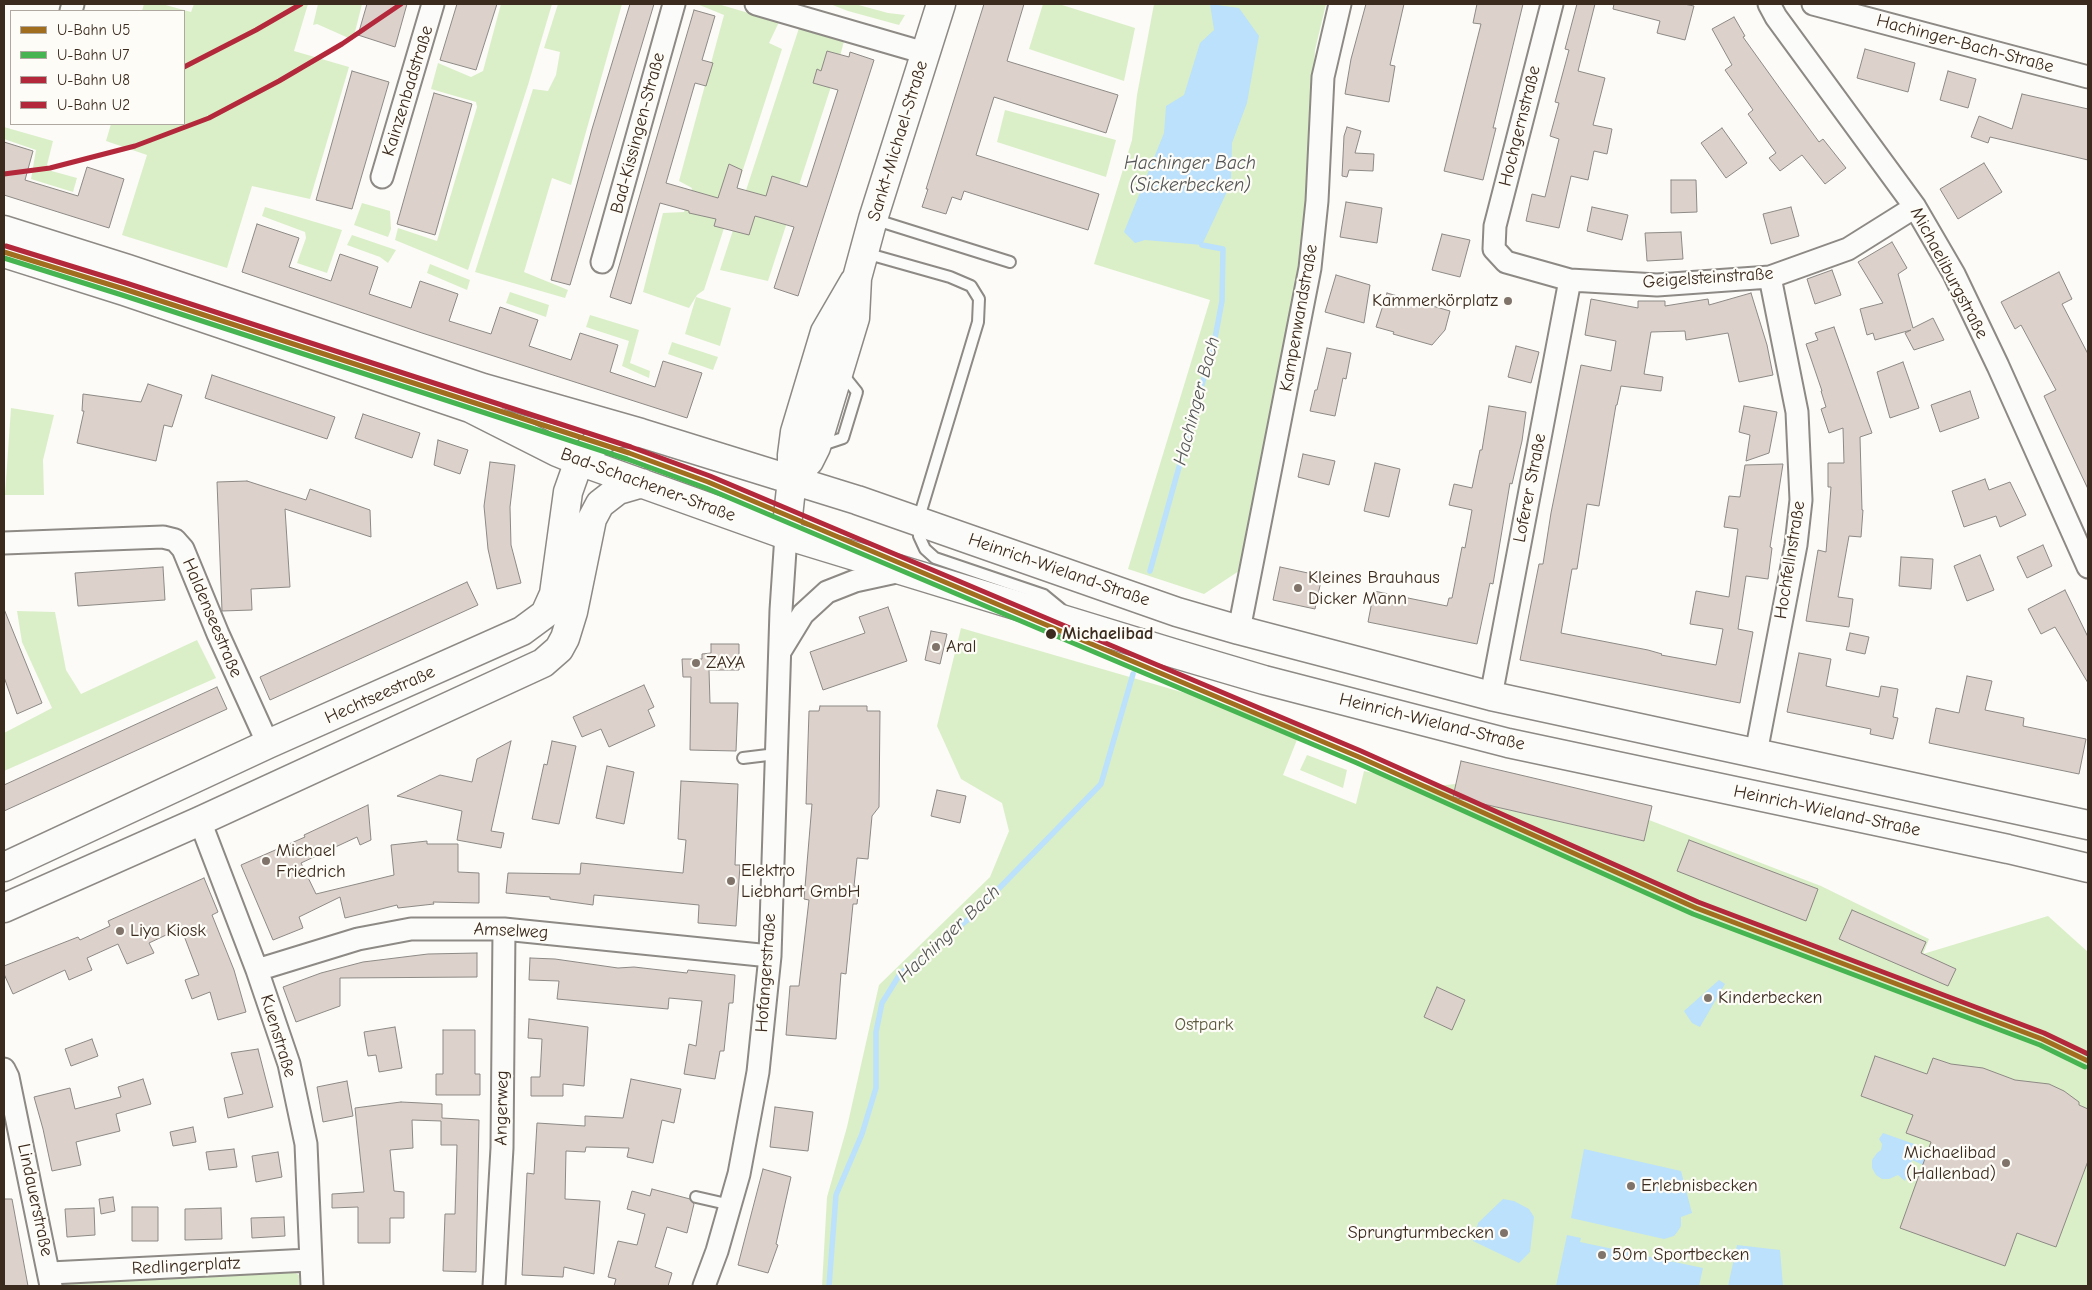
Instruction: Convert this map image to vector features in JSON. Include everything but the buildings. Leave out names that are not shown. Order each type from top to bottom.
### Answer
[{"type":"main road","name":"Sankt-Michael-Straße","points":[[792,480],[808,461],[816,447],[854,318],[860,266],[873,219],[940,4]]},
{"type":"main road","points":[[4,230],[146,275],[483,388],[641,433],[792,480]]},
{"type":"main road","name":"Bad-Schachener-Straße","points":[[4,253],[142,297],[461,404],[579,461],[786,535]]},
{"type":"main road","name":"Sankt-Michael-Straße","points":[[786,535],[795,432],[825,332],[860,266]]},
{"type":"main road","name":"Hechtseestraße","points":[[4,868],[268,744],[522,631],[545,614],[554,594],[568,492],[579,461],[595,444],[614,433],[641,433]]},
{"type":"main road","points":[[4,908],[200,821],[530,670],[551,657],[562,644],[569,627],[592,519],[600,504],[634,480],[618,466],[615,455],[618,445],[624,440],[641,433]]},
{"type":"main road","name":"Heinrich-Wieland-Straße","points":[[792,480],[918,521],[1177,612],[1239,630],[1491,696],[2088,825]]},
{"type":"main road","name":"Heinrich-Wieland-Straße","points":[[786,535],[1264,680],[1500,740],[2008,849],[2088,868]]},
{"type":"street","name":"Kainzenbadstraße","points":[[382,177],[433,4]]},
{"type":"street","name":"Bad-Kissingen-Straße","points":[[602,262],[674,4]]},
{"type":"street","points":[[756,4],[925,54]]},
{"type":"street","name":"Kampenwandstraße","points":[[1239,630],[1310,268],[1317,201],[1323,77],[1340,4]]},
{"type":"street","name":"Hochgernstraße","points":[[1494,249],[1494,226],[1552,4]]},
{"type":"street","name":"Michaeliburgstraße","points":[[1769,4],[1776,17],[1915,208],[1954,274],[2083,544],[2088,567]]},
{"type":"street","name":"Hachinger-Bach-Straße","points":[[1814,4],[2088,77]]},
{"type":"street","name":"Geigelsteinstraße","points":[[1494,249],[1506,262],[1570,280],[1658,285],[1770,277],[1848,249],[1915,208]]},
{"type":"street","name":"Hochfellnstraße","points":[[1756,753],[1796,545],[1801,500],[1797,412],[1770,277]]},
{"type":"street","name":"Loferer Straße","points":[[1491,696],[1570,280]]},
{"type":"street","name":"Hofangerstraße","points":[[704,1286],[744,1155],[758,1072],[770,956],[779,652],[786,535]]},
{"type":"street","name":"Haldenseestraße","points":[[4,542],[163,537],[175,540],[183,549],[218,634],[268,744]]},
{"type":"street","points":[[779,652],[803,614],[828,592],[855,580],[903,571]]},
{"type":"street","name":"Kuenstraße","points":[[200,821],[257,970],[289,1064],[306,1144],[309,1260]]},
{"type":"street","name":"Amselweg","points":[[257,970],[358,939],[411,929],[504,929],[770,956]]},
{"type":"street","name":"Angerweg","points":[[494,1286],[502,1148],[504,929]]},
{"type":"street","name":"Lindauerstraße","points":[[4,1069],[8,1077],[51,1280]]},
{"type":"street","points":[[309,1260],[312,1286]]},
{"type":"street","name":"Redlingerplatz","points":[[51,1280],[309,1260]]},
{"type":"lane","points":[[873,219],[1010,262]]},
{"type":"lane","points":[[860,266],[950,277],[971,286],[979,299],[980,313],[978,322],[918,521],[919,536],[925,549],[935,558],[1044,595],[1081,626]]},
{"type":"lane","points":[[743,758],[776,754]]},
{"type":"lane","points":[[696,1197],[730,1205]]},
{"type":"green space","points":[[144,4],[162,4],[184,10],[142,10]]},
{"type":"green space","points":[[194,4],[308,4],[294,51],[349,67],[310,199],[252,186],[227,268],[122,235],[147,155],[106,141],[111,125],[185,125],[185,10],[191,12]]},
{"type":"green space","points":[[318,4],[362,4],[353,40],[317,24],[313,25]]},
{"type":"green space","points":[[501,4],[552,4],[528,85],[468,270],[395,240],[398,228],[437,241],[477,107],[476,102],[431,89],[438,63],[471,77],[483,71]]},
{"type":"green space","points":[[558,4],[622,4],[571,185],[552,178],[524,272],[568,290],[565,298],[475,272],[533,89],[548,91],[556,75],[560,52],[544,48]]},
{"type":"green space","points":[[697,4],[718,4],[779,22],[769,43],[782,49],[704,290],[697,295],[689,308],[643,292],[663,213],[684,212],[692,188],[679,181],[724,15]]},
{"type":"green space","points":[[830,4],[855,4],[888,13],[905,15],[899,25]]},
{"type":"green space","points":[[1043,4],[1059,4],[1135,28],[1124,81],[1029,49]]},
{"type":"green space","points":[[1154,4],[1326,4],[1315,50],[1305,246],[1242,569],[1204,594],[1128,569],[1210,300],[1094,264],[1132,140],[1137,95]]},
{"type":"green space","points":[[799,28],[844,41],[768,281],[720,270]]},
{"type":"green space","points":[[1005,110],[1116,140],[1106,177],[997,142]]},
{"type":"green space","points":[[4,127],[53,141],[47,165],[48,170],[77,178],[73,192],[31,179],[36,150],[4,139]]},
{"type":"green space","points":[[362,203],[390,211],[391,229],[388,237],[354,225]]},
{"type":"green space","points":[[265,207],[342,230],[327,273],[297,263],[306,238],[305,232],[262,216]]},
{"type":"green space","points":[[352,235],[396,250],[388,263],[380,257],[347,245]]},
{"type":"green space","points":[[430,264],[470,280],[467,290],[427,273]]},
{"type":"green space","points":[[510,292],[549,305],[546,317],[506,303]]},
{"type":"green space","points":[[696,297],[731,308],[720,346],[685,334]]},
{"type":"green space","points":[[590,315],[639,330],[630,363],[650,371],[649,378],[622,366],[629,341],[586,327]]},
{"type":"green space","points":[[672,342],[718,357],[713,370],[668,354]]},
{"type":"green space","points":[[11,408],[54,415],[43,460],[44,495],[5,495]]},
{"type":"green space","points":[[17,611],[55,612],[66,670],[81,694],[197,640],[216,678],[4,771],[4,733],[52,708],[22,642]]},
{"type":"green space","name":"Ostpark","points":[[961,628],[1302,727],[1283,775],[1356,804],[1364,771],[1434,786],[1456,784],[1453,797],[1643,841],[1649,820],[1821,886],[1929,939],[1923,954],[2048,916],[2088,952],[2088,1286],[822,1286],[827,1197],[847,1127],[879,985],[990,877],[1009,831],[1002,803],[961,779],[937,726]]},
{"type":"green space","points":[[1307,755],[1347,770],[1343,788],[1300,770]]},
{"type":"green space","points":[[286,1268],[299,1275],[299,1286],[66,1286],[65,1281]]},
{"type":"water","name":"Hachinger Bach (Sickerbecken)","points":[[1210,4],[1239,8],[1259,36],[1247,103],[1232,143],[1231,183],[1202,245],[1145,240],[1135,243],[1124,232],[1164,133],[1166,106],[1184,95],[1200,43],[1214,30]]},
{"type":"water","name":"Kinderbecken","points":[[1719,980],[1725,984],[1700,1027],[1692,1023],[1684,1011]]},
{"type":"water","points":[[1883,1133],[1917,1145],[1916,1149],[1927,1153],[1923,1165],[1912,1160],[1905,1181],[1898,1175],[1889,1179],[1882,1179],[1876,1175],[1872,1168],[1872,1160],[1881,1150],[1882,1144],[1879,1139]]},
{"type":"water","name":"Erlebnisbecken","points":[[1584,1149],[1681,1171],[1692,1213],[1681,1217],[1681,1226],[1674,1236],[1664,1239],[1571,1218]]},
{"type":"water","name":"Sprungturmbecken","points":[[1503,1199],[1514,1201],[1529,1209],[1534,1217],[1530,1252],[1519,1263],[1473,1241],[1478,1223]]},
{"type":"water","name":"50m Sportbecken","points":[[1567,1235],[1581,1238],[1580,1242],[1703,1268],[1699,1286],[1556,1286]]},
{"type":"water","points":[[1737,1245],[1780,1250],[1783,1286],[1728,1286]]},
{"type":"waterway","name":"Hachinger Bach","points":[[1150,571],[1215,338],[1222,301],[1223,249],[1202,245]]},
{"type":"waterway","name":"Hachinger Bach","points":[[829,1286],[836,1195],[862,1134],[876,1088],[876,1032],[882,1003],[900,974],[971,917],[1101,784],[1133,674]]},
{"type":"metro line","name":"U2","points":[[185,66],[256,30],[301,4]]},
{"type":"metro line","name":"U2","points":[[4,174],[50,168],[135,146],[209,118],[279,81],[342,44],[401,4]]},
{"type":"metro line","name":"U8","points":[[6,246],[126,283],[631,447],[710,476],[1361,751],[1698,902],[2044,1033],[2088,1054]]},
{"type":"metro line","name":"U5","points":[[4,252],[124,289],[629,453],[708,482],[1359,757],[1696,908],[2042,1039],[2088,1061]]},
{"type":"metro line","name":"U7","points":[[4,258],[627,459],[706,488],[1357,763],[1693,914],[2040,1045],[2085,1067]]},
{"type":"place","name":"Kammerkörplatz","points":[[1508,301]]},
{"type":"place","name":"Kleines Brauhaus Dicker Mann","points":[[1298,588]]},
{"type":"place","name":"Michaelibad","points":[[1051,634]]},
{"type":"place","name":"Aral","points":[[936,647]]},
{"type":"place","name":"ZAYA","points":[[696,663]]},
{"type":"place","name":"Michael Friedrich","points":[[266,861]]},
{"type":"place","name":"Elektro Liebhart GmbH","points":[[731,881]]},
{"type":"place","name":"Liya Kiosk","points":[[120,931]]},
{"type":"place","name":"Kinderbecken","points":[[1708,998]]},
{"type":"place","name":"Michaelibad (Hallenbad)","points":[[2006,1163]]},
{"type":"place","name":"Erlebnisbecken","points":[[1631,1186]]},
{"type":"place","name":"Sprungturmbecken","points":[[1504,1233]]},
{"type":"place","name":"50m Sportbecken","points":[[1602,1255]]}]
